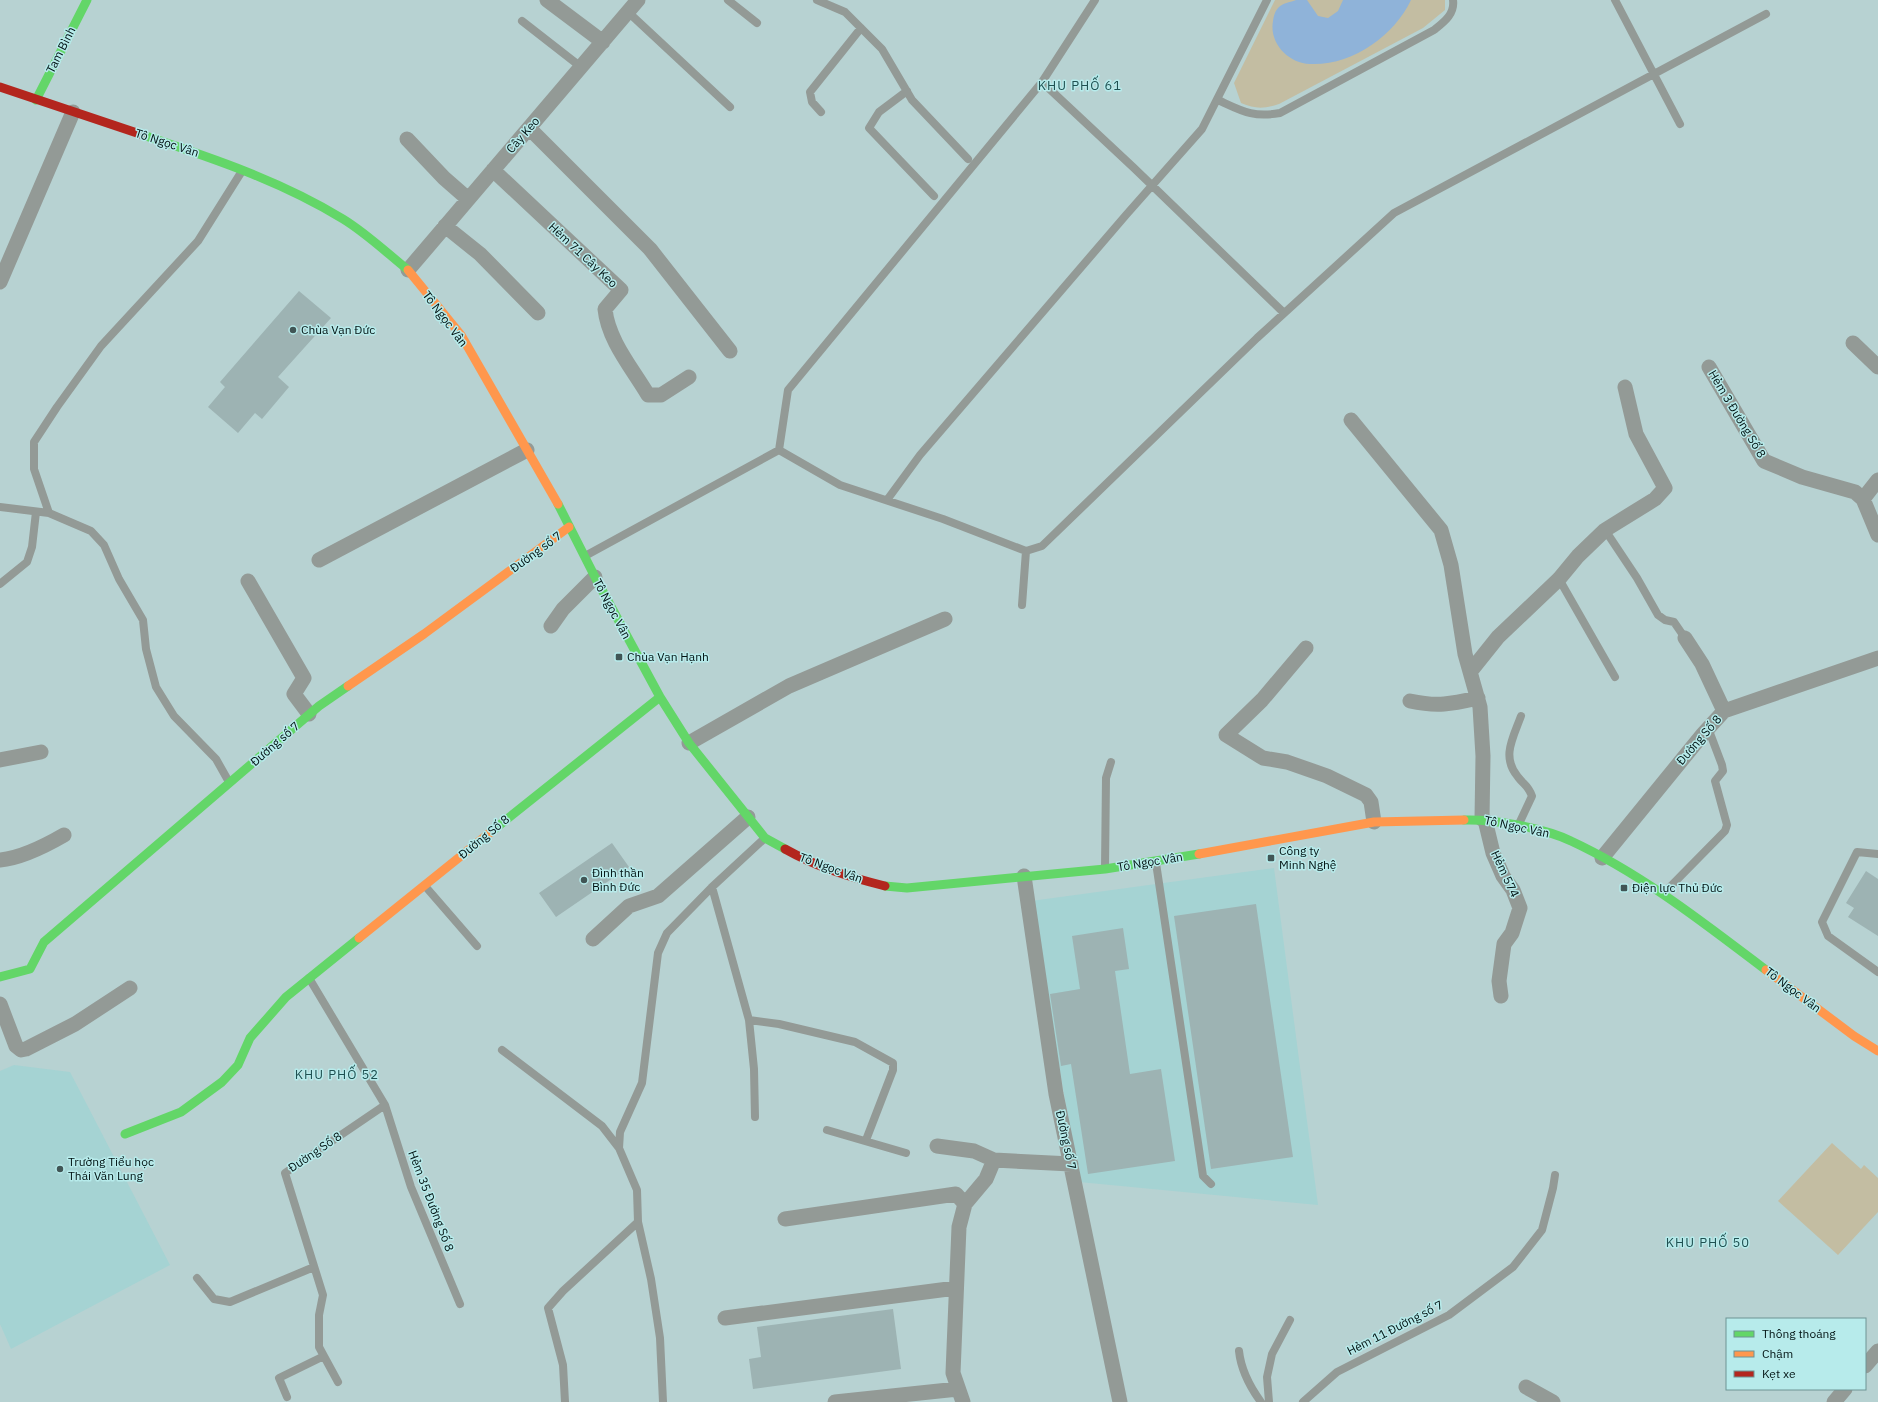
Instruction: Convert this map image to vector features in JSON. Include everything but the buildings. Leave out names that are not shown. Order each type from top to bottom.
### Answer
[{"type":"main road","name":"Tam Bình","points":[[36,100],[87,0]]},
{"type":"main road","name":"Tô Ngọc Vân","points":[[0,87],[221,161],[303,196],[345,220],[408,270],[461,335],[551,489],[595,577],[660,697],[689,743],[766,838],[808,862],[848,877],[886,886],[907,888],[1105,869],[1156,862],[1374,822],[1483,820],[1518,826],[1570,840],[1623,868],[1694,915],[1854,1036],[1878,1051]]},
{"type":"main road","name":"Đường số 7","points":[[0,977],[30,969],[44,942],[310,714],[424,634],[569,527]]},
{"type":"main road","name":"Đường Số 8","points":[[125,1134],[181,1112],[222,1082],[238,1065],[250,1038],[286,997],[660,697]]},
{"type":"street","points":[[547,0],[603,42]]},
{"type":"street","name":"Cây Keo","points":[[408,270],[638,0]]},
{"type":"street","points":[[0,282],[72,112]]},
{"type":"street","points":[[529,128],[650,249],[730,351]]},
{"type":"street","points":[[407,139],[444,178],[468,199]]},
{"type":"street","name":"Hẻm 71 Cây Keo","points":[[493,170],[621,290],[605,309],[606,322],[621,351],[648,395],[661,395],[689,377]]},
{"type":"street","points":[[446,226],[480,254],[538,313]]},
{"type":"street","points":[[1853,343],[1878,367]]},
{"type":"street","name":"Hẻm 3 Đường Số 8","points":[[1709,367],[1764,461],[1775,467],[1802,477],[1855,492],[1863,499]]},
{"type":"street","points":[[1470,672],[1498,637],[1559,579],[1578,556],[1605,530],[1655,499],[1665,488],[1636,434],[1625,387]]},
{"type":"street","points":[[1351,420],[1441,530],[1451,565],[1465,654],[1480,708],[1483,756],[1483,820]]},
{"type":"street","points":[[319,560],[527,450]]},
{"type":"street","points":[[1878,480],[1863,499],[1878,535]]},
{"type":"street","points":[[551,626],[563,609],[595,577]]},
{"type":"street","points":[[248,581],[304,678],[294,694],[310,714]]},
{"type":"street","points":[[689,743],[789,686],[945,619]]},
{"type":"street","points":[[1685,638],[1702,664],[1724,711]]},
{"type":"street","points":[[1306,648],[1262,700],[1226,735],[1263,758],[1287,762],[1327,776],[1366,795],[1371,802],[1374,822]]},
{"type":"street","name":"Đường Số 8","points":[[1602,858],[1708,728],[1724,711],[1878,658]]},
{"type":"street","points":[[1410,701],[1431,705],[1447,705],[1478,698]]},
{"type":"street","points":[[0,760],[41,752]]},
{"type":"street","points":[[593,939],[629,906],[658,896],[748,817]]},
{"type":"street","name":"Hẻm 574","points":[[1483,820],[1493,853],[1503,876],[1513,890],[1520,908],[1512,933],[1504,944],[1499,981],[1501,996]]},
{"type":"street","points":[[0,860],[12,859],[48,844],[64,835]]},
{"type":"street","name":"Đường số 7","points":[[1024,876],[1056,1094],[1120,1402]]},
{"type":"street","points":[[0,1004],[16,1046],[21,1050],[26,1050],[75,1024],[130,988]]},
{"type":"street","points":[[937,1146],[974,1151],[994,1160],[1071,1164]]},
{"type":"street","points":[[835,1402],[961,1396],[953,1373],[959,1227],[965,1204],[986,1179],[994,1160]]},
{"type":"street","points":[[785,1219],[956,1194],[965,1204]]},
{"type":"street","points":[[725,1318],[956,1288]]},
{"type":"street","points":[[1866,1365],[1878,1351]]},
{"type":"street","points":[[1526,1387],[1553,1402]]},
{"type":"street","points":[[1834,1402],[1844,1390]]},
{"type":"lane","points":[[728,0],[757,23]]},
{"type":"lane","points":[[817,0],[846,12],[882,49],[912,100],[968,159]]},
{"type":"lane","points":[[779,450],[788,390],[1042,82],[1094,0]]},
{"type":"lane","points":[[887,500],[920,455],[1126,215],[1202,130],[1218,100],[1231,70],[1268,0]]},
{"type":"lane","points":[[1218,100],[1245,112],[1263,116],[1280,113],[1434,30],[1445,22],[1454,8],[1453,0]]},
{"type":"lane","points":[[1615,0],[1680,124]]},
{"type":"lane","points":[[628,12],[730,107]]},
{"type":"lane","points":[[779,450],[840,484],[1026,551],[1042,546],[1284,312],[1394,213],[1766,14]]},
{"type":"lane","points":[[522,21],[581,67]]},
{"type":"lane","points":[[821,112],[812,102],[810,92],[862,28]]},
{"type":"lane","points":[[1042,82],[1284,312]]},
{"type":"lane","points":[[907,92],[879,112],[869,128],[934,196]]},
{"type":"lane","points":[[49,513],[34,469],[34,442],[101,346],[198,241],[243,171]]},
{"type":"lane","points":[[584,556],[779,450]]},
{"type":"lane","points":[[0,507],[49,513],[91,531],[104,545],[119,579],[142,620],[146,649],[156,687],[174,716],[216,759],[230,782]]},
{"type":"lane","points":[[0,584],[27,562],[32,547],[36,512]]},
{"type":"lane","points":[[1605,530],[1637,578],[1658,615],[1665,620],[1674,622],[1685,638]]},
{"type":"lane","points":[[1022,605],[1026,551]]},
{"type":"lane","points":[[1559,579],[1615,677]]},
{"type":"lane","points":[[1518,826],[1532,796],[1529,787],[1519,778],[1509,765],[1510,743],[1521,716]]},
{"type":"lane","points":[[1662,894],[1725,831],[1727,825],[1715,781],[1723,771],[1722,765],[1708,728]]},
{"type":"lane","points":[[1105,869],[1106,778],[1111,762]]},
{"type":"lane","points":[[619,1148],[620,1132],[642,1083],[658,953],[667,933],[712,887],[766,838]]},
{"type":"lane","points":[[1878,854],[1856,852],[1822,922],[1828,936],[1878,972]]},
{"type":"lane","points":[[1156,862],[1204,1176],[1212,1184]]},
{"type":"lane","points":[[424,885],[477,946]]},
{"type":"lane","points":[[712,887],[749,1020],[754,1069],[755,1117]]},
{"type":"lane","points":[[309,978],[385,1105]]},
{"type":"lane","points":[[749,1020],[786,1026],[855,1042],[893,1063],[893,1070],[866,1140]]},
{"type":"lane","points":[[502,1050],[602,1126],[619,1148],[637,1190],[638,1222],[651,1279],[660,1338],[663,1402]]},
{"type":"lane","name":"Đường Số 8","points":[[338,1382],[319,1347],[319,1315],[323,1295],[285,1173],[385,1105]]},
{"type":"lane","name":"Hẻm 35 Đường Số 8","points":[[385,1105],[411,1187],[460,1304]]},
{"type":"lane","points":[[827,1130],[906,1152]]},
{"type":"lane","name":"Hẻm 11 Đường số 7","points":[[1303,1402],[1337,1372],[1449,1315],[1512,1267],[1542,1230],[1555,1175]]},
{"type":"lane","points":[[565,1402],[563,1365],[548,1308],[563,1291],[638,1222]]},
{"type":"lane","points":[[197,1278],[214,1299],[230,1302],[314,1267]]},
{"type":"lane","points":[[1269,1402],[1267,1377],[1272,1354],[1290,1320]]},
{"type":"lane","points":[[1239,1351],[1240,1360],[1252,1389],[1261,1402]]},
{"type":"lane","points":[[287,1397],[279,1378],[324,1356]]},
{"type":"shaded area","points":[[1275,0],[1445,0],[1445,10],[1423,28],[1279,104],[1269,107],[1255,107],[1241,103],[1234,83]]},
{"type":"shaded area","points":[[1296,0],[1307,0],[1318,16],[1328,18],[1338,11],[1343,0],[1411,0],[1404,13],[1394,25],[1383,37],[1370,46],[1341,60],[1310,64],[1302,63],[1288,56],[1277,44],[1274,37],[1274,15],[1283,4]]},
{"type":"shaded area","points":[[1274,868],[1318,1205],[1079,1182],[1031,901]]},
{"type":"shaded area","name":"Trường Tiểu học Thái Văn Lung","points":[[14,1065],[70,1072],[170,1265],[11,1349],[0,1324],[0,1071]]},
{"type":"shaded area","points":[[1832,1143],[1861,1169],[1864,1165],[1878,1178],[1878,1212],[1838,1255],[1778,1201]]},
{"type":"traffic: fast","points":[[36,100],[87,0]]},
{"type":"traffic: fast","points":[[143,135],[246,171],[319,205],[352,225],[408,270]]},
{"type":"traffic: fast","points":[[558,504],[595,577],[660,697],[689,743],[765,838],[785,849]]},
{"type":"traffic: fast","points":[[0,977],[30,969],[44,942],[319,706],[348,686]]},
{"type":"traffic: fast","points":[[492,831],[660,697]]},
{"type":"traffic: fast","points":[[1464,820],[1489,821],[1519,825],[1547,832],[1571,841],[1623,868],[1648,884],[1696,917],[1766,970]]},
{"type":"traffic: fast","points":[[885,886],[907,888],[1105,869],[1199,854]]},
{"type":"traffic: fast","points":[[125,1134],[181,1112],[222,1082],[238,1065],[250,1038],[286,997],[359,938]]},
{"type":"traffic: slow","points":[[408,270],[461,335],[558,504]]},
{"type":"traffic: slow","points":[[348,686],[424,634],[569,527]]},
{"type":"traffic: slow","points":[[1199,854],[1374,822],[1464,820]]},
{"type":"traffic: slow","points":[[359,938],[492,831]]},
{"type":"traffic: slow","points":[[1766,970],[1854,1036],[1878,1051]]},
{"type":"traffic: jam","points":[[0,87],[143,135]]},
{"type":"traffic: jam","points":[[785,849],[834,871],[885,886]]},
{"type":"place","name":"Chùa Vạn Đức","points":[[293,330]]},
{"type":"place","name":"Chùa Vạn Hạnh","points":[[619,657]]},
{"type":"place","name":"Công ty Minh Nghệ","points":[[1271,858]]},
{"type":"place","name":"Đình thần Bình Đức","points":[[584,880]]},
{"type":"place","name":"Điện lực Thủ Đức","points":[[1624,888]]},
{"type":"place","name":"Trường Tiểu học Thái Văn Lung","points":[[60,1169]]},
{"type":"district","name":"KHU PHỐ 61","points":[[1080,85]]},
{"type":"district","name":"KHU PHỐ 52","points":[[337,1074]]},
{"type":"district","name":"KHU PHỐ 50","points":[[1708,1242]]}]
